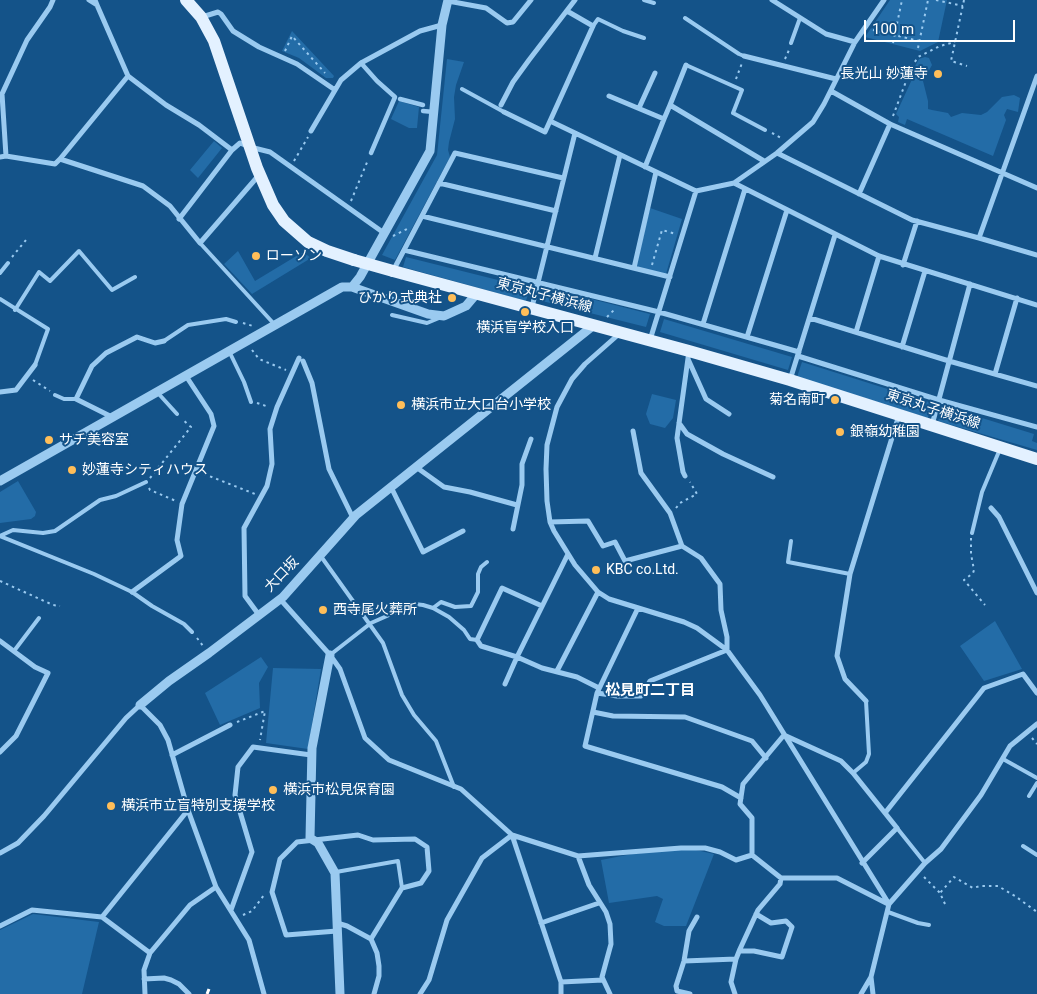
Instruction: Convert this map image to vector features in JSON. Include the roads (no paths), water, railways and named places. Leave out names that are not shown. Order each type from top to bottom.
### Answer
[{"type":"main road","name":"東京丸子横浜線","points":[[186,0],[201,17],[217,48],[267,195],[284,221],[300,236],[320,248],[393,271],[650,340],[688,355],[790,380],[1037,459]]},
{"type":"street","points":[[53,0],[50,8],[27,40],[2,94],[3,156],[55,164],[128,76]]},
{"type":"street","points":[[89,0],[96,3],[128,76],[166,105],[199,125],[232,150]]},
{"type":"street","points":[[352,287],[360,277],[430,151],[442,25],[448,0],[486,8],[507,23],[513,22],[531,0]]},
{"type":"street","points":[[501,105],[514,82],[575,0]]},
{"type":"street","points":[[772,0],[826,34],[855,42]]},
{"type":"street","points":[[550,121],[696,191],[734,183],[790,142],[812,122],[831,90],[855,42],[884,0]]},
{"type":"street","points":[[504,112],[545,132],[593,26],[567,11]]},
{"type":"street","points":[[201,17],[218,12],[233,31],[260,47],[297,64],[335,90]]},
{"type":"street","points":[[311,130],[341,80],[360,63],[420,31],[442,25]]},
{"type":"street","points":[[744,56],[836,79]]},
{"type":"street","points":[[360,63],[396,97],[371,153]]},
{"type":"street","points":[[645,167],[686,65]]},
{"type":"street","points":[[639,108],[655,73]]},
{"type":"street","points":[[978,238],[1037,76]]},
{"type":"street","points":[[831,90],[890,124],[1037,188]]},
{"type":"street","points":[[609,96],[664,119]]},
{"type":"street","points":[[400,99],[423,105]]},
{"type":"street","points":[[670,105],[764,162]]},
{"type":"street","points":[[423,111],[434,112]]},
{"type":"street","points":[[859,194],[890,124]]},
{"type":"street","points":[[532,308],[575,133]]},
{"type":"street","points":[[179,219],[240,142],[250,147],[270,152],[292,165],[384,233]]},
{"type":"street","points":[[777,152],[917,222],[1037,256]]},
{"type":"street","points":[[393,271],[455,153],[563,178]]},
{"type":"street","points":[[595,258],[620,155]]},
{"type":"street","points":[[60,159],[143,186],[170,206],[200,244],[259,175]]},
{"type":"street","points":[[634,268],[656,172]]},
{"type":"street","points":[[439,183],[556,211]]},
{"type":"street","points":[[734,183],[879,256],[1037,305]]},
{"type":"street","points":[[703,324],[745,189]]},
{"type":"street","points":[[650,340],[696,191]]},
{"type":"street","points":[[747,337],[787,210]]},
{"type":"street","points":[[422,216],[670,277]]},
{"type":"street","points":[[903,265],[917,222]]},
{"type":"street","points":[[790,380],[835,235]]},
{"type":"street","points":[[404,250],[703,324],[939,400],[1037,427]]},
{"type":"street","points":[[856,332],[879,256]]},
{"type":"street","points":[[902,346],[925,270]]},
{"type":"street","points":[[932,425],[970,284]]},
{"type":"street","points":[[0,481],[342,287],[352,287],[428,314],[444,316],[466,306],[477,293]]},
{"type":"street","points":[[995,374],[1017,298]]},
{"type":"street","points":[[810,318],[1037,386]]},
{"type":"street","name":"大口坂","points":[[0,853],[18,843],[44,816],[126,718],[140,705],[169,681],[280,599],[353,519],[594,325]]},
{"type":"street","points":[[621,332],[585,364],[572,379],[557,407],[547,444],[547,501],[550,522],[575,565],[598,592],[609,599],[684,622],[697,628],[727,650],[760,695],[889,904]]},
{"type":"street","points":[[113,418],[76,400],[92,366],[106,353],[137,337],[155,343],[164,341]]},
{"type":"street","points":[[688,355],[706,399],[729,414]]},
{"type":"street","points":[[685,476],[682,472],[677,438],[688,355]]},
{"type":"street","points":[[259,615],[245,596],[244,528],[267,486],[272,464],[270,429],[276,409],[292,372],[301,359],[312,383],[329,469],[353,519]]},
{"type":"street","points":[[0,392],[16,390],[34,365]]},
{"type":"street","points":[[132,592],[181,556],[177,540],[182,504],[214,426],[211,414],[186,376]]},
{"type":"street","points":[[866,701],[845,679],[836,656],[850,574],[899,415]]},
{"type":"street","points":[[679,422],[688,434],[724,454],[773,477]]},
{"type":"street","points":[[633,431],[641,473],[670,513],[682,546],[701,558],[720,584],[721,610],[727,637],[727,650]]},
{"type":"street","points":[[513,529],[522,485],[522,464],[531,439]]},
{"type":"street","points":[[416,467],[444,487],[518,505]]},
{"type":"street","points":[[392,487],[423,552],[462,531]]},
{"type":"street","points":[[991,508],[999,517],[1037,593]]},
{"type":"street","points":[[550,522],[588,521],[603,546],[615,542],[625,561],[682,546]]},
{"type":"street","points":[[505,684],[568,554]]},
{"type":"street","points":[[542,606],[502,588],[477,640],[481,646],[517,656],[542,668],[578,677],[598,690],[617,696],[641,696],[650,681],[727,650]]},
{"type":"street","points":[[557,671],[598,592]]},
{"type":"street","points":[[280,599],[330,655],[340,669],[365,738],[389,760],[461,789],[512,835],[578,856],[681,848],[704,848],[720,852],[736,860],[752,855]]},
{"type":"street","points":[[638,608],[598,690],[585,746],[722,787],[741,798]]},
{"type":"street","points":[[0,641],[35,667],[48,673],[16,736],[0,752]]},
{"type":"street","points":[[330,655],[311,755],[310,838],[318,843],[336,872],[340,994]]},
{"type":"street","points":[[885,813],[984,688],[1023,674],[1037,694]]},
{"type":"street","points":[[140,705],[160,725],[168,740],[188,810],[216,887],[231,910],[238,917],[249,940],[264,994]]},
{"type":"street","points":[[593,712],[613,716],[685,717],[752,742],[766,758]]},
{"type":"street","points":[[861,994],[871,977],[889,904],[925,863],[941,849],[981,795],[1010,746],[1037,724]]},
{"type":"street","points":[[172,755],[230,725]]},
{"type":"street","points":[[752,855],[752,818],[740,804],[743,784],[784,735]]},
{"type":"street","points":[[784,735],[840,761],[853,773],[897,828],[862,863]]},
{"type":"street","points":[[231,910],[252,852],[235,795],[238,767],[253,747],[311,755]]},
{"type":"street","points":[[102,917],[188,810]]},
{"type":"street","points":[[371,939],[402,888],[421,883],[429,871],[427,847],[415,839],[373,840],[358,835],[297,842],[280,859],[272,889],[286,935],[347,926],[371,939],[378,953],[379,966],[379,976],[374,994]]},
{"type":"street","points":[[512,835],[561,982],[561,994]]},
{"type":"street","points":[[420,994],[430,980],[447,920],[482,858],[512,835]]},
{"type":"street","points":[[752,855],[781,878],[837,878],[889,904]]},
{"type":"street","points":[[578,856],[589,886],[606,912],[610,924],[611,944],[602,977],[610,994]]},
{"type":"street","points":[[735,994],[731,982],[736,959],[758,910],[780,884],[781,878]]},
{"type":"street","points":[[145,994],[144,970],[150,953],[190,905],[216,887]]},
{"type":"street","points":[[266,893],[272,889]]},
{"type":"street","points":[[541,923],[600,903]]},
{"type":"street","points":[[0,926],[32,910],[102,917],[150,953]]},
{"type":"street","points":[[740,951],[754,951],[782,956],[792,927],[786,921],[771,923],[756,914]]},
{"type":"street","points":[[690,994],[677,990],[676,986],[684,960],[689,931],[697,917]]},
{"type":"street","points":[[684,960],[736,959]]},
{"type":"street","points":[[871,977],[873,994]]},
{"type":"street","points":[[144,979],[164,978],[172,980],[189,994]]},
{"type":"street","points":[[561,982],[603,980]]},
{"type":"lane","points":[[644,0],[654,2]]},
{"type":"lane","points":[[685,18],[744,56]]},
{"type":"lane","points":[[791,43],[800,18]]},
{"type":"lane","points":[[593,26],[598,19],[623,31],[644,38]]},
{"type":"lane","points":[[686,65],[742,90],[733,113],[765,130]]},
{"type":"lane","points":[[462,89],[504,112]]},
{"type":"lane","points":[[200,244],[275,325]]},
{"type":"lane","points":[[15,310],[38,272],[50,281],[79,252],[112,290],[135,277]]},
{"type":"lane","points":[[0,273],[8,263]]},
{"type":"lane","points":[[0,299],[48,329],[34,365]]},
{"type":"lane","points":[[392,315],[427,323],[444,316]]},
{"type":"lane","points":[[164,341],[188,325],[226,319],[236,322]]},
{"type":"lane","points":[[229,351],[241,374],[251,402]]},
{"type":"lane","points":[[157,392],[177,414]]},
{"type":"lane","points":[[54,395],[64,399],[76,400]]},
{"type":"lane","points":[[972,533],[982,492],[1000,447]]},
{"type":"lane","points":[[0,536],[13,530],[43,533],[55,531],[100,500],[116,496],[146,482]]},
{"type":"lane","points":[[0,536],[94,574],[132,592],[184,624],[192,632]]},
{"type":"lane","points":[[791,541],[788,562],[850,574]]},
{"type":"lane","points":[[320,555],[384,643],[402,695],[414,715],[436,741],[454,787]]},
{"type":"lane","points":[[433,608],[441,602],[455,607],[471,606],[478,592],[480,566],[487,562]]},
{"type":"lane","points":[[330,655],[371,623],[414,604],[433,608],[457,622],[470,639],[477,640]]},
{"type":"lane","points":[[14,651],[39,618]]},
{"type":"lane","points":[[853,773],[866,762],[869,754],[866,701]]},
{"type":"lane","points":[[1003,759],[1037,778]]},
{"type":"lane","points":[[1029,796],[1037,783]]},
{"type":"lane","points":[[897,828],[925,863]]},
{"type":"lane","points":[[1023,846],[1037,855]]},
{"type":"lane","points":[[336,872],[398,861],[402,888]]},
{"type":"lane","points":[[888,912],[918,923],[930,925]]},
{"type":"railway","points":[[207,994],[209,989]]},
{"type":"place","name":"長光山 妙蓮寺","points":[[938,74]]},
{"type":"place","name":"ローソン","points":[[256,256]]},
{"type":"place","name":"ひかり式典社","points":[[452,298]]},
{"type":"place","name":"横浜盲学校入口","points":[[525,312]]},
{"type":"place","name":"菊名南町","points":[[835,400]]},
{"type":"place","name":"横浜市立大口台小学校","points":[[401,405]]},
{"type":"place","name":"銀嶺幼稚園","points":[[840,432]]},
{"type":"place","name":"サチ美容室","points":[[49,440]]},
{"type":"place","name":"妙蓮寺シティハウス","points":[[72,470]]},
{"type":"place","name":"KBC co.Ltd.","points":[[596,570]]},
{"type":"place","name":"西寺尾火葬所","points":[[323,610]]},
{"type":"place","name":"横浜市松見保育園","points":[[273,790]]},
{"type":"place","name":"横浜市立盲特別支援学校","points":[[111,806]]},
{"type":"district","name":"松見町二丁目","points":[[650,691]]}]
